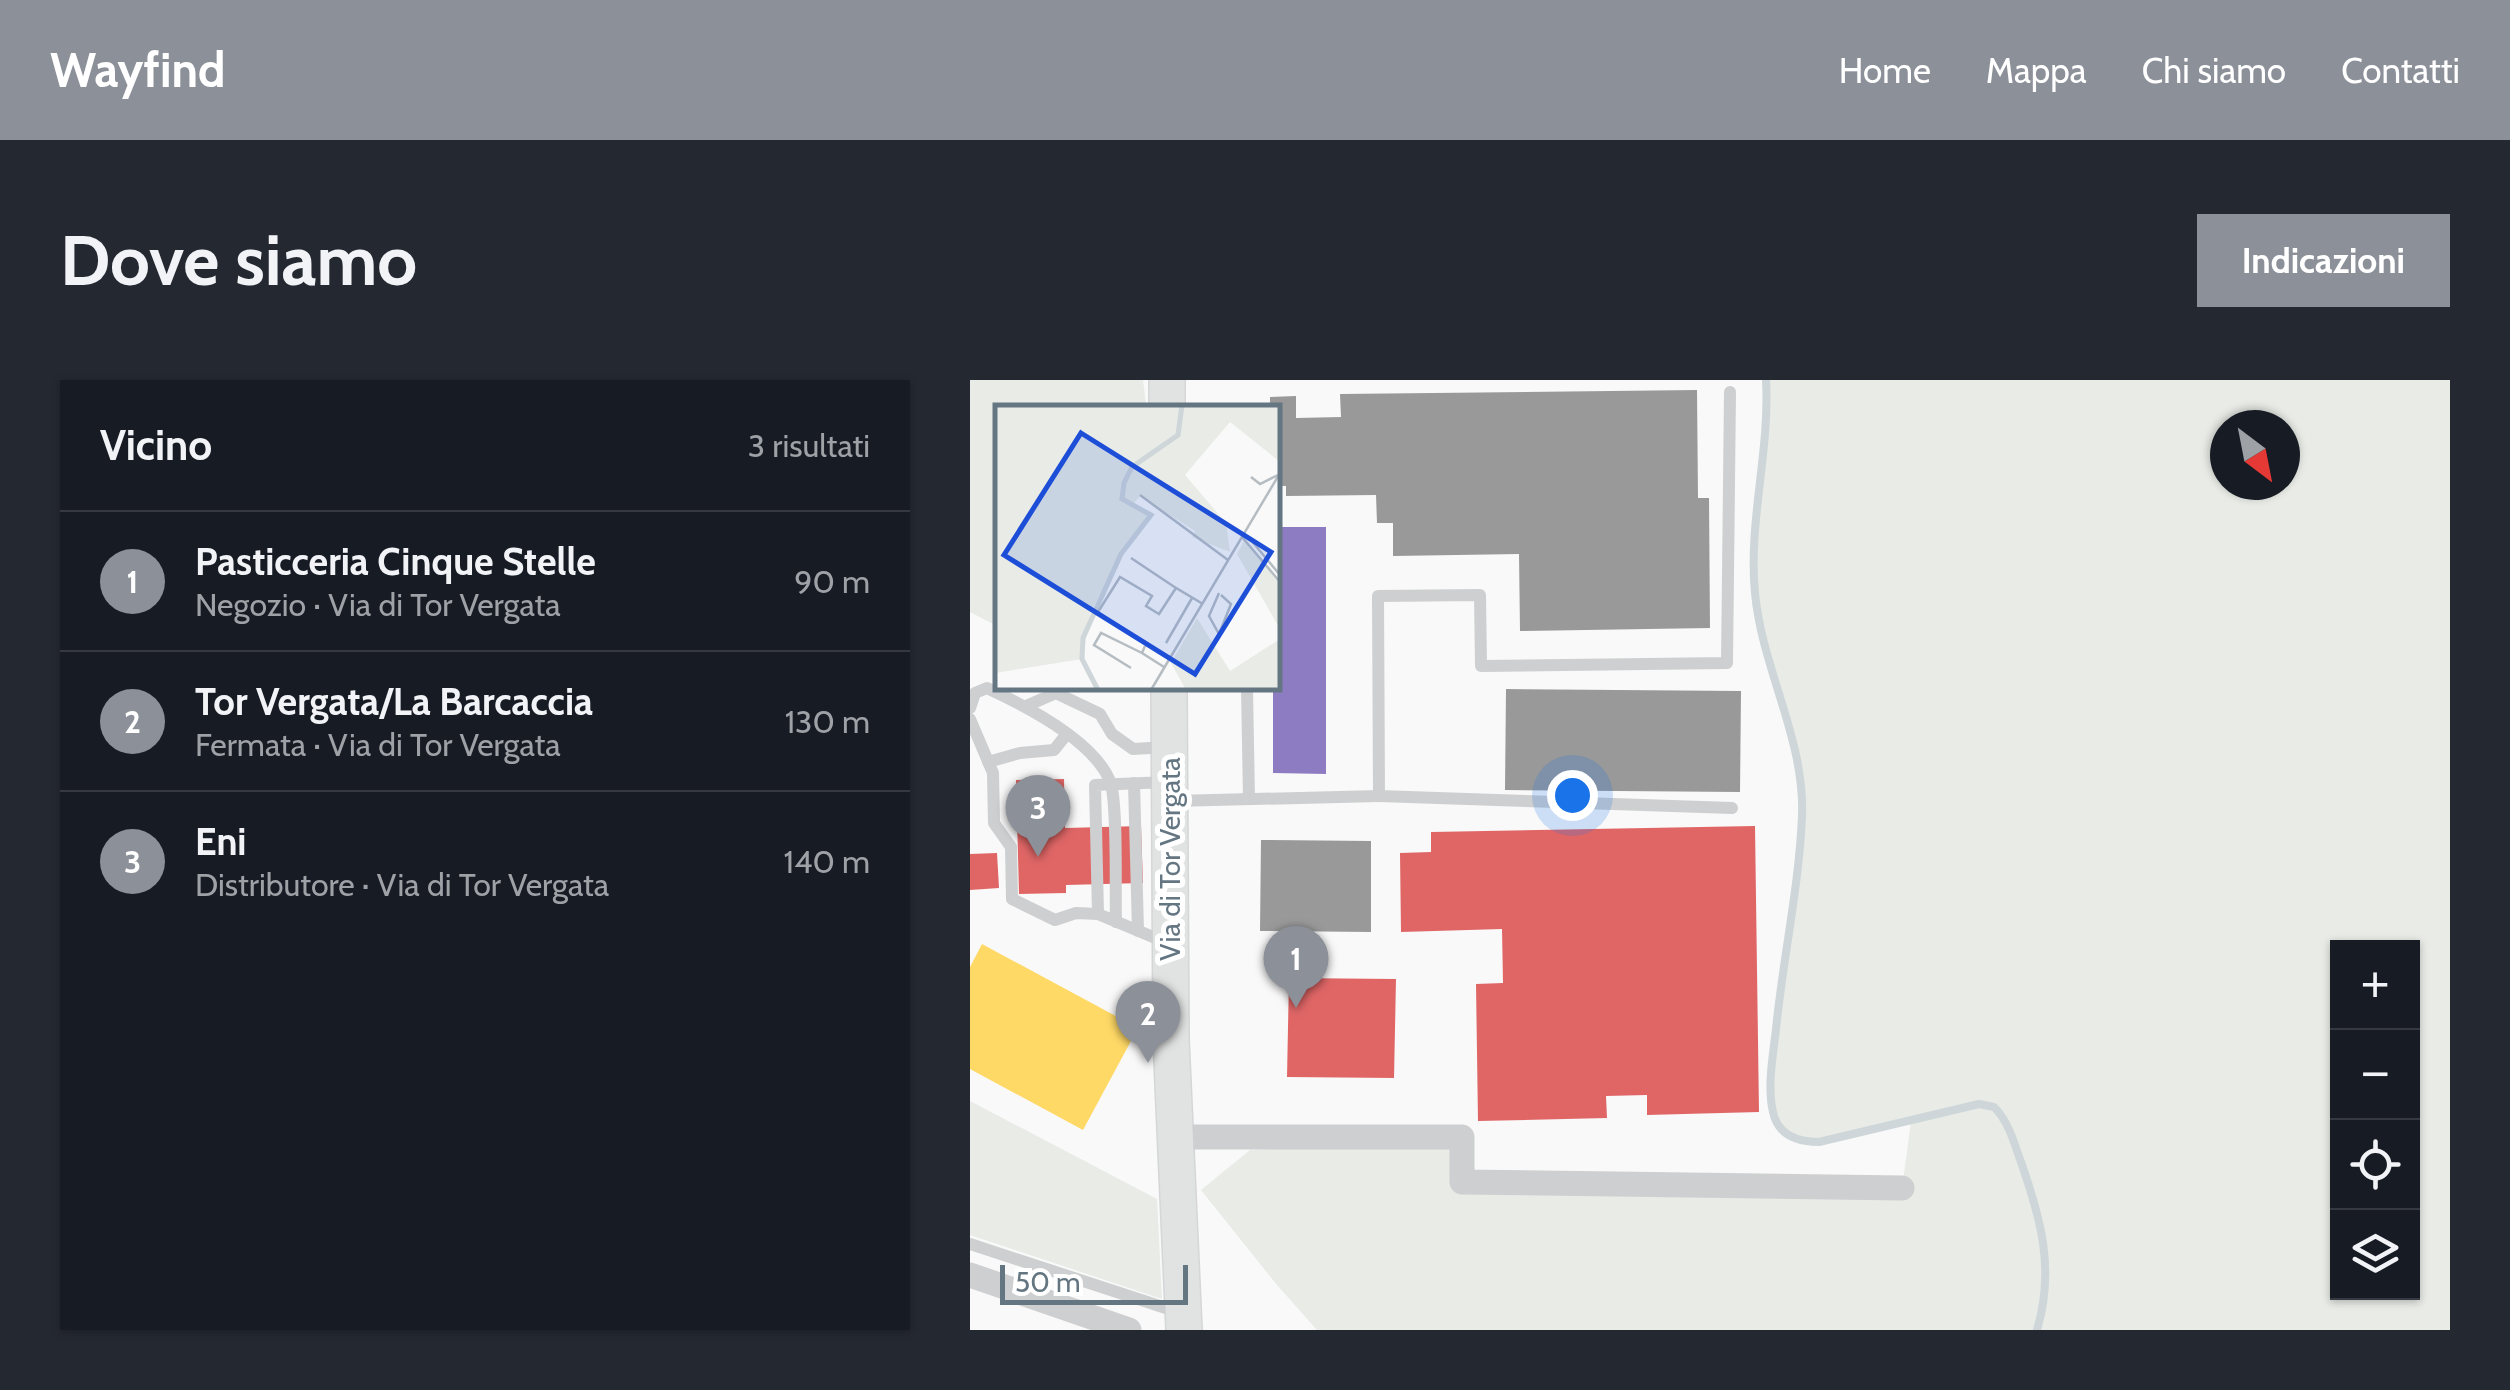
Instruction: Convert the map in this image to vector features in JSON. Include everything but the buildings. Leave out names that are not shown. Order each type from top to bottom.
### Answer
[{"type":"main road","points":[[1166,380],[1167,405]]},
{"type":"main road","name":"Via di Tor Vergata","points":[[1169,690],[1175,1137],[1183,1322]]},
{"type":"street","points":[[1175,1137],[1462,1137],[1462,1182],[1902,1188]]},
{"type":"street","points":[[970,1276],[1130,1330]]},
{"type":"lane","points":[[1379,796],[1378,596],[1480,595],[1481,666],[1727,663],[1730,392]]},
{"type":"lane","points":[[970,708],[975,693],[987,688],[1026,706],[1096,757],[1112,784],[1116,922]]},
{"type":"lane","points":[[1246,690],[1248,799]]},
{"type":"lane","points":[[1026,706],[1056,692],[1100,714],[1112,734],[1133,750],[1169,746]]},
{"type":"lane","points":[[970,720],[992,773],[994,823],[1011,848],[1012,900],[1055,920],[1076,913],[1098,914],[1171,944]]},
{"type":"lane","points":[[988,762],[1020,753],[1054,750],[1066,734]]},
{"type":"lane","points":[[1098,914],[1095,784],[1134,783],[1248,799],[1379,796],[1732,808]]},
{"type":"lane","points":[[1134,783],[1138,931]]},
{"type":"lane","points":[[970,1244],[1183,1322]]},
{"type":"shaded area","points":[[970,380],[1143,380],[1146,405],[995,405],[995,625],[970,612]]},
{"type":"shaded area","points":[[1766,380],[2450,380],[2450,1330],[1317,1330],[1201,1190],[1250,1150],[1462,1137],[1462,1181],[1902,1188],[1911,1122],[1847,1139],[1814,1142],[1784,1134],[1774,1119],[1774,1046],[1800,843],[1802,795],[1797,759],[1762,639],[1753,557],[1764,464]]},
{"type":"shaded area","points":[[970,1101],[1157,1199],[1162,1299],[970,1235]]},
{"type":"waterway","points":[[1766,380],[1765,434],[1754,540],[1755,593],[1766,649],[1797,759],[1802,816],[1772,1060],[1773,1112],[1779,1127],[1790,1136],[1819,1142],[1979,1104],[1994,1107],[2013,1140],[2040,1224],[2045,1286],[2037,1330]]},
{"type":"place","name":"Eni","points":[[1038,857]]},
{"type":"place","name":"Pasticceria Cinque Stelle","points":[[1296,1008]]},
{"type":"place","name":"Tor Vergata/La Barcaccia","points":[[1148,1063]]}]
